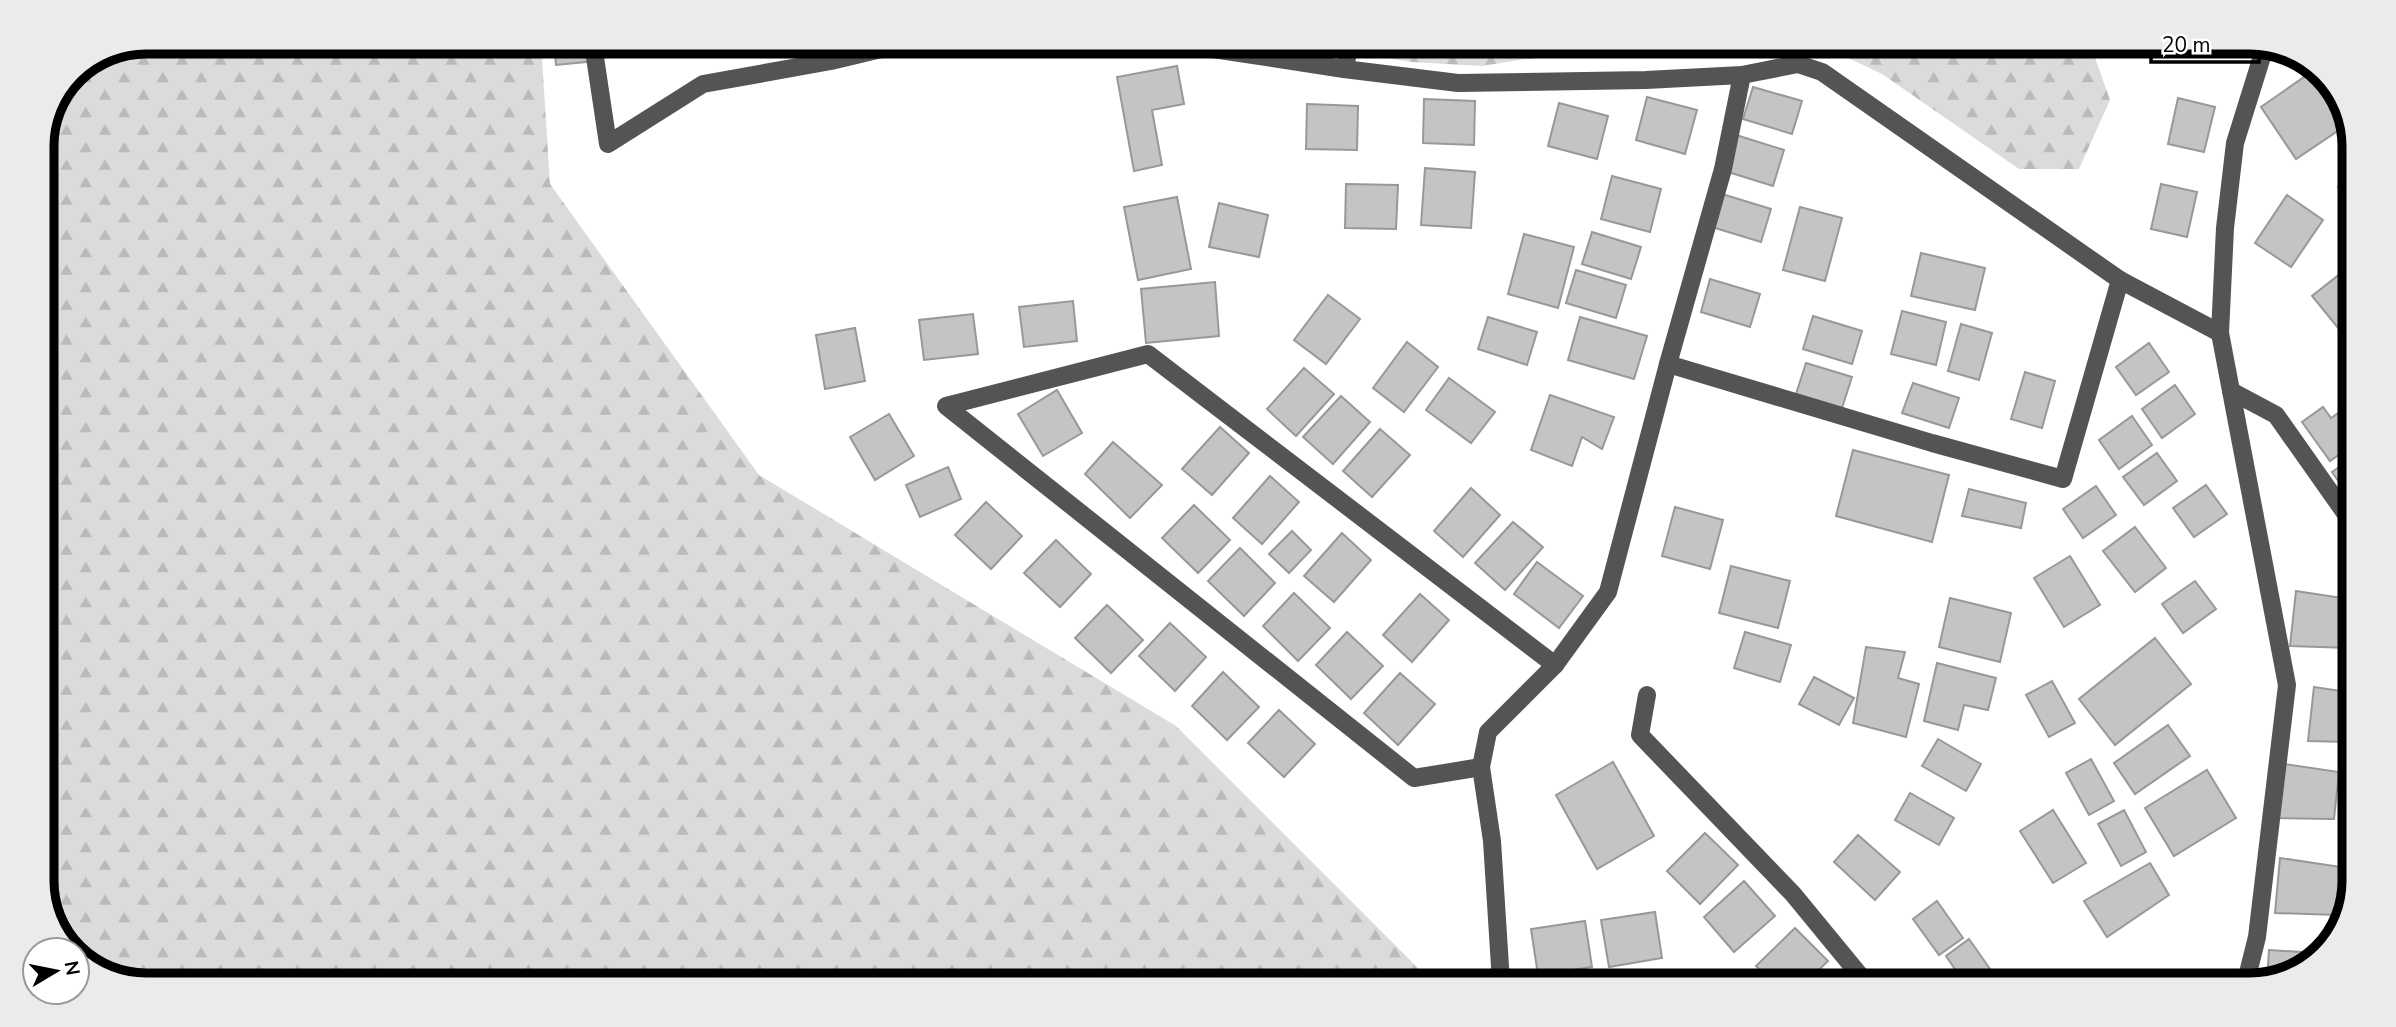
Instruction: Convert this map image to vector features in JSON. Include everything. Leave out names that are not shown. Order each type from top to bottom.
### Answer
[{"type":"street","points":[[594,54],[608,144],[703,84],[860,54]]},
{"type":"street","points":[[1252,54],[1344,69],[1458,82],[1646,80],[1742,75],[1798,64],[1822,72],[2120,280],[2220,333]]},
{"type":"street","points":[[1344,69],[1348,54]]},
{"type":"street","points":[[2248,973],[2257,937],[2287,685],[2220,333],[2225,228],[2235,143],[2262,55]]},
{"type":"street","points":[[1500,973],[1492,841],[1481,767],[1488,732],[1555,665],[1608,592],[1723,169],[1742,75]]},
{"type":"street","points":[[1668,364],[2063,479],[2120,280]]},
{"type":"street","points":[[1481,767],[1414,778],[946,406],[1148,354],[1555,665]]},
{"type":"street","points":[[2231,391],[2276,415],[2342,509]]},
{"type":"street","points":[[1647,695],[1640,735],[1793,894],[1858,973]]},
{"type":"green space","points":[[146,54],[542,54],[550,184],[759,475],[1176,726],[1423,973],[146,973],[111,966],[91,955],[91,936],[73,936],[70,932],[59,910],[54,887],[54,140],[61,111],[70,95],[81,81],[95,70],[111,61]]},
{"type":"green space","points":[[1595,54],[1525,59],[1482,66],[1412,62],[1373,56]]},
{"type":"green space","points":[[1840,54],[2094,54],[2110,100],[2079,169],[2019,169],[1882,74]]},
{"type":"building","points":[[555,54],[596,54],[596,61],[556,65]]},
{"type":"building","points":[[1177,66],[1184,104],[1152,110],[1162,165],[1134,171],[1117,77]]},
{"type":"building","points":[[2307,75],[2326,95],[2340,129],[2296,159],[2261,107]]},
{"type":"building","points":[[1753,87],[1802,101],[1792,134],[1743,119]]},
{"type":"building","points":[[1647,97],[1697,110],[1685,154],[1636,140]]},
{"type":"building","points":[[2178,98],[2215,107],[2204,152],[2168,144]]},
{"type":"building","points":[[1424,99],[1475,101],[1474,145],[1423,143]]},
{"type":"building","points":[[1559,103],[1608,116],[1597,159],[1548,146]]},
{"type":"building","points":[[1307,104],[1358,106],[1357,150],[1306,149]]},
{"type":"building","points":[[1736,135],[1784,150],[1773,186],[1725,171]]},
{"type":"building","points":[[1425,168],[1475,172],[1471,228],[1421,225]]},
{"type":"building","points":[[1612,176],[1661,189],[1650,232],[1601,219]]},
{"type":"building","points":[[1346,184],[1398,185],[1396,229],[1345,228]]},
{"type":"building","points":[[2161,184],[2197,192],[2187,237],[2151,229]]},
{"type":"building","points":[[1722,194],[1771,209],[1761,242],[1712,227]]},
{"type":"building","points":[[2287,195],[2323,220],[2291,267],[2255,243]]},
{"type":"building","points":[[1177,197],[1191,269],[1138,280],[1124,207]]},
{"type":"building","points":[[1219,203],[1268,215],[1259,257],[1209,247]]},
{"type":"building","points":[[1800,207],[1842,218],[1825,281],[1783,270]]},
{"type":"building","points":[[1592,232],[1641,247],[1631,279],[1582,264]]},
{"type":"building","points":[[1524,234],[1574,247],[1558,308],[1508,294]]},
{"type":"building","points":[[1921,253],[1985,268],[1975,310],[1911,296]]},
{"type":"building","points":[[1576,270],[1626,285],[1616,318],[1566,303]]},
{"type":"building","points":[[2342,272],[2342,327],[2339,329],[2312,296]]},
{"type":"building","points":[[1710,279],[1760,294],[1750,327],[1701,312]]},
{"type":"building","points":[[1215,282],[1219,336],[1146,343],[1141,289]]},
{"type":"building","points":[[1328,295],[1360,319],[1326,364],[1294,340]]},
{"type":"building","points":[[1073,301],[1077,341],[1024,347],[1019,307]]},
{"type":"building","points":[[1902,311],[1946,322],[1936,365],[1891,354]]},
{"type":"building","points":[[973,314],[978,354],[924,360],[919,320]]},
{"type":"building","points":[[1813,316],[1862,331],[1852,364],[1803,349]]},
{"type":"building","points":[[1488,317],[1537,332],[1527,365],[1478,349]]},
{"type":"building","points":[[1580,317],[1647,336],[1634,379],[1568,360]]},
{"type":"building","points":[[1961,324],[1992,333],[1979,380],[1948,371]]},
{"type":"building","points":[[855,328],[865,381],[825,389],[816,335]]},
{"type":"building","points":[[1407,342],[1438,367],[1404,412],[1373,388]]},
{"type":"building","points":[[2149,343],[2169,372],[2136,395],[2116,367]]},
{"type":"building","points":[[1806,363],[1852,377],[1842,408],[1796,394]]},
{"type":"building","points":[[1304,368],[1334,394],[1296,436],[1267,409]]},
{"type":"building","points":[[2025,372],[2055,381],[2042,428],[2011,419]]},
{"type":"building","points":[[1449,378],[1495,412],[1471,443],[1426,410]]},
{"type":"building","points":[[1913,383],[1959,398],[1949,428],[1902,413]]},
{"type":"building","points":[[2175,385],[2195,414],[2162,438],[2142,409]]},
{"type":"building","points":[[1057,390],[1082,433],[1043,456],[1018,414]]},
{"type":"building","points":[[1550,395],[1614,417],[1602,449],[1582,437],[1572,466],[1531,450]]},
{"type":"building","points":[[1341,396],[1370,422],[1333,464],[1303,437]]},
{"type":"building","points":[[2323,407],[2331,418],[2342,410],[2342,452],[2330,461],[2302,422]]},
{"type":"building","points":[[889,414],[914,456],[875,480],[850,437]]},
{"type":"building","points":[[2132,416],[2152,445],[2119,469],[2099,440]]},
{"type":"building","points":[[1220,427],[1249,453],[1212,495],[1182,469]]},
{"type":"building","points":[[1380,429],[1410,455],[1372,497],[1343,471]]},
{"type":"building","points":[[1113,442],[1162,485],[1130,518],[1085,474]]},
{"type":"building","points":[[1853,450],[1949,475],[1932,542],[1836,516]]},
{"type":"building","points":[[2157,453],[2177,481],[2144,505],[2123,477]]},
{"type":"building","points":[[2342,465],[2342,486],[2332,472]]},
{"type":"building","points":[[948,467],[961,499],[920,517],[906,485]]},
{"type":"building","points":[[1270,476],[1299,502],[1262,544],[1233,518]]},
{"type":"building","points":[[2206,485],[2227,514],[2194,537],[2173,508]]},
{"type":"building","points":[[2096,486],[2116,515],[2083,538],[2063,509]]},
{"type":"building","points":[[1471,488],[1500,515],[1463,557],[1434,531]]},
{"type":"building","points":[[1969,489],[2026,503],[2021,528],[1962,516]]},
{"type":"building","points":[[986,502],[1022,536],[991,569],[955,535]]},
{"type":"building","points":[[1194,505],[1230,540],[1198,573],[1162,538]]},
{"type":"building","points":[[1675,507],[1723,520],[1710,569],[1662,556]]},
{"type":"building","points":[[1513,522],[1543,547],[1505,590],[1475,563]]},
{"type":"building","points":[[2135,527],[2166,568],[2135,592],[2103,551]]},
{"type":"building","points":[[1292,531],[1311,550],[1289,573],[1269,554]]},
{"type":"building","points":[[1342,533],[1371,560],[1334,602],[1304,576]]},
{"type":"building","points":[[1056,540],[1091,574],[1060,607],[1024,573]]},
{"type":"building","points":[[1240,548],[1275,583],[1244,616],[1208,581]]},
{"type":"building","points":[[2070,556],[2100,605],[2064,627],[2034,578]]},
{"type":"building","points":[[1537,562],[1583,596],[1559,628],[1514,594]]},
{"type":"building","points":[[1731,566],[1790,581],[1778,628],[1719,613]]},
{"type":"building","points":[[2195,581],[2216,609],[2183,633],[2162,604]]},
{"type":"building","points":[[2296,591],[2342,598],[2342,648],[2290,646]]},
{"type":"building","points":[[1294,593],[1330,628],[1298,661],[1263,626]]},
{"type":"building","points":[[1420,594],[1449,620],[1412,662],[1383,635]]},
{"type":"building","points":[[1950,598],[2011,613],[2000,662],[1939,647]]},
{"type":"building","points":[[1107,605],[1143,640],[1111,673],[1075,638]]},
{"type":"building","points":[[1170,623],[1206,657],[1175,691],[1139,656]]},
{"type":"building","points":[[1347,632],[1383,666],[1351,699],[1316,665]]},
{"type":"building","points":[[1745,632],[1791,645],[1780,682],[1734,668]]},
{"type":"building","points":[[2155,638],[2191,684],[2115,745],[2079,699]]},
{"type":"building","points":[[1866,647],[1905,652],[1898,678],[1919,684],[1906,737],[1853,723]]},
{"type":"building","points":[[1937,663],[1996,678],[1988,710],[1964,705],[1958,730],[1924,721]]},
{"type":"building","points":[[1223,672],[1259,707],[1227,740],[1192,706]]},
{"type":"building","points":[[1400,673],[1435,704],[1398,745],[1364,713]]},
{"type":"building","points":[[1814,677],[1854,698],[1839,725],[1799,704]]},
{"type":"building","points":[[2052,681],[2075,723],[2049,737],[2026,695]]},
{"type":"building","points":[[2314,687],[2342,691],[2342,742],[2308,741]]},
{"type":"building","points":[[1279,710],[1315,744],[1284,777],[1248,743]]},
{"type":"building","points":[[2168,725],[2190,756],[2135,794],[2114,763]]},
{"type":"building","points":[[1938,739],[1981,764],[1966,791],[1922,766]]},
{"type":"building","points":[[2091,759],[2114,801],[2089,815],[2066,773]]},
{"type":"building","points":[[1613,762],[1654,836],[1597,869],[1556,795]]},
{"type":"building","points":[[2278,763],[2339,772],[2334,819],[2273,818]]},
{"type":"building","points":[[2207,770],[2236,818],[2174,856],[2145,808]]},
{"type":"building","points":[[1910,793],[1954,818],[1939,845],[1895,820]]},
{"type":"building","points":[[2053,810],[2086,863],[2053,883],[2020,831]]},
{"type":"building","points":[[2124,810],[2146,852],[2121,866],[2098,824]]},
{"type":"building","points":[[1705,833],[1738,865],[1700,904],[1667,871]]},
{"type":"building","points":[[1858,835],[1900,872],[1875,900],[1834,862]]},
{"type":"building","points":[[2280,858],[2341,867],[2335,915],[2275,913]]},
{"type":"building","points":[[2150,863],[2169,895],[2107,937],[2084,901]]},
{"type":"building","points":[[1744,881],[1775,916],[1734,952],[1704,917]]},
{"type":"building","points":[[1937,901],[1963,938],[1939,955],[1913,919]]},
{"type":"building","points":[[1655,912],[1662,958],[1609,967],[1601,920]]},
{"type":"building","points":[[1585,921],[1592,967],[1538,973],[1531,929]]},
{"type":"building","points":[[1795,928],[1828,961],[1815,973],[1763,973],[1756,966]]},
{"type":"building","points":[[1969,939],[1993,973],[1958,973],[1946,956]]},
{"type":"building","points":[[2269,950],[2307,952],[2285,966],[2268,971]]}]
